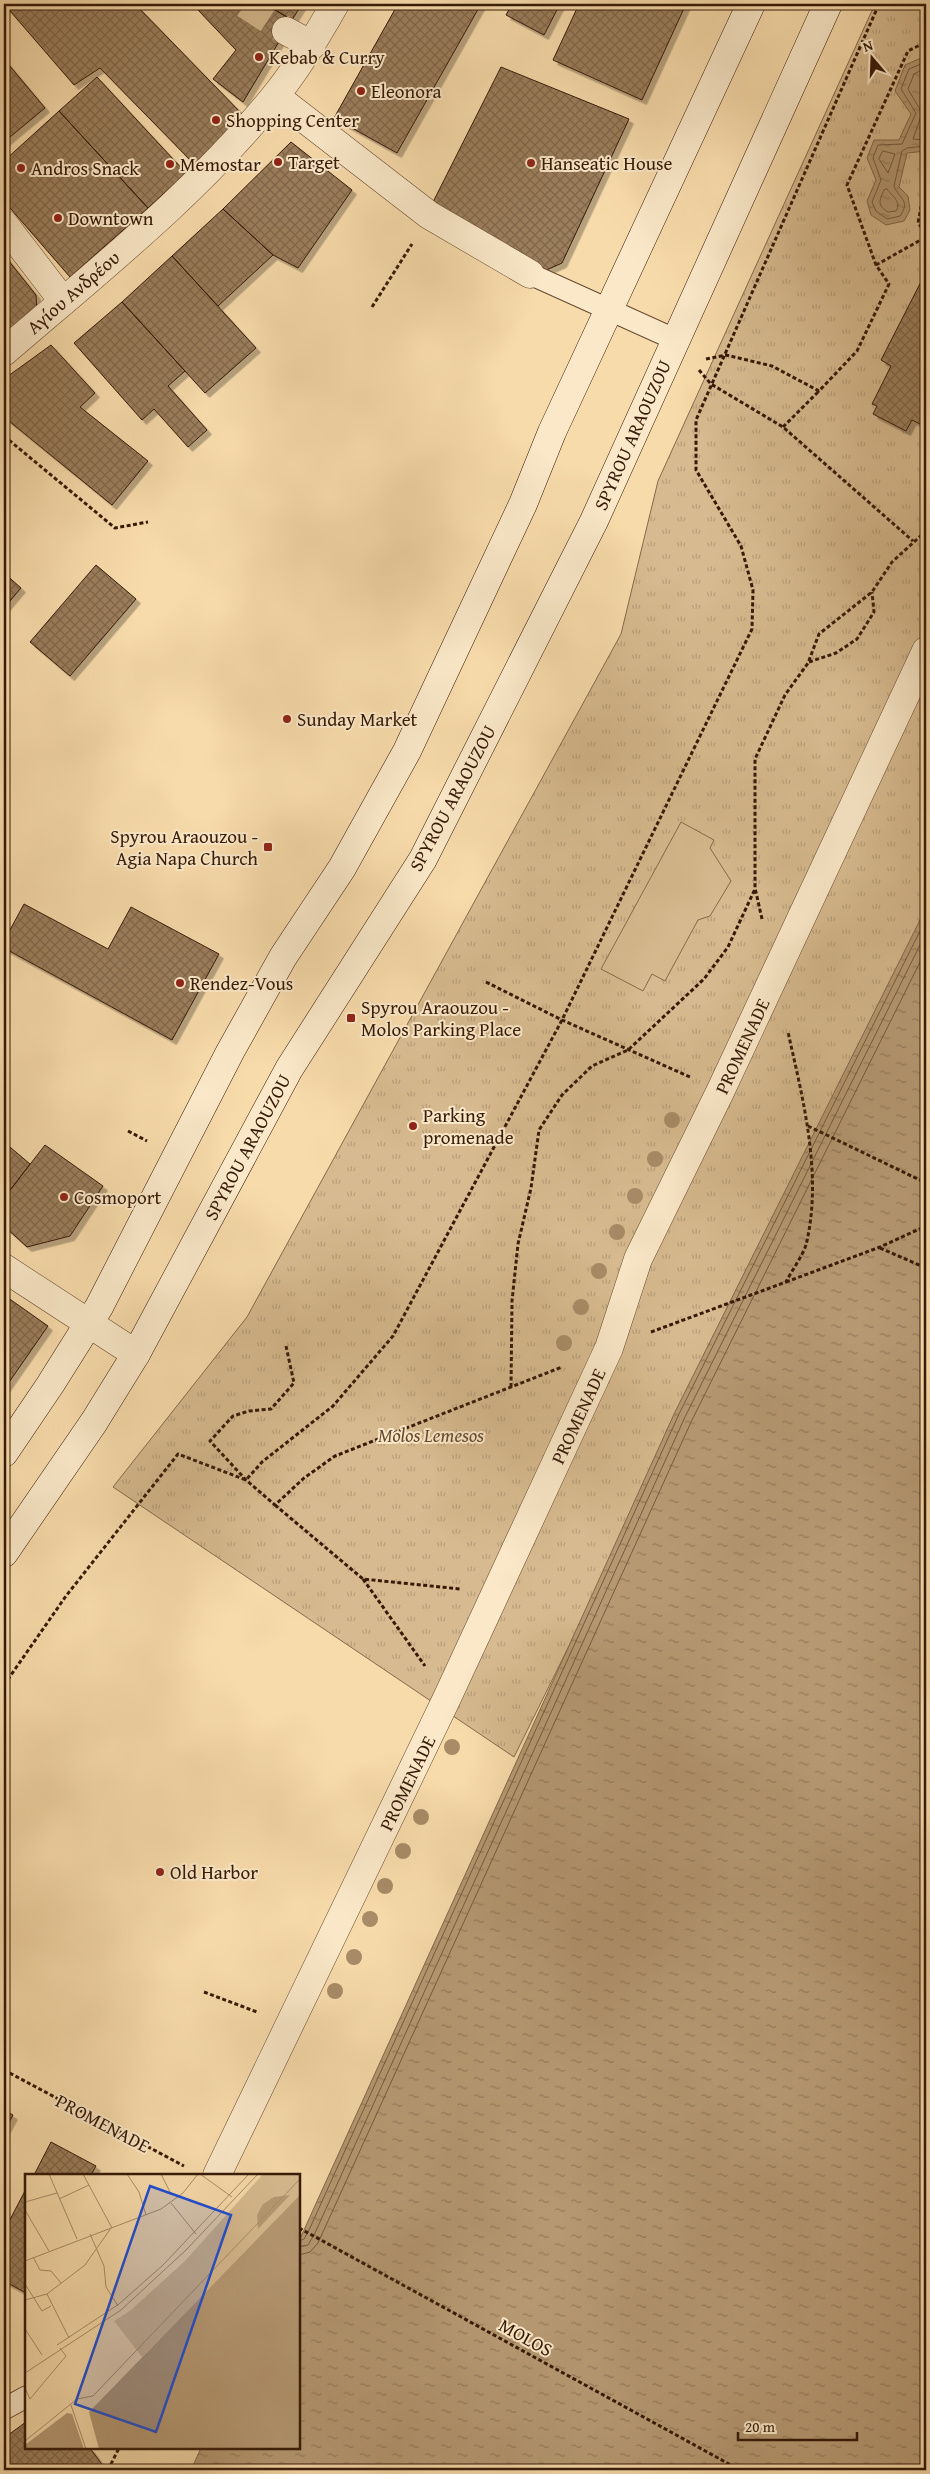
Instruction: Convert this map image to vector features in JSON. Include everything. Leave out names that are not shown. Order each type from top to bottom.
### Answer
[{"type":"main road","name":"Αγίου Ανδρέου","points":[[4,352],[194,185],[275,96],[312,45],[335,4]]},
{"type":"main road","points":[[4,1453],[89,1323],[278,965],[342,868],[406,751],[523,504],[552,432],[751,4]]},
{"type":"main road","name":"SPYROU ARAOUZOU","points":[[4,1553],[94,1422],[136,1354],[289,1069],[423,859],[594,521],[674,339],[828,4]]},
{"type":"main road","points":[[286,30],[312,45]]},
{"type":"main road","points":[[275,96],[429,215],[530,274]]},
{"type":"main road","points":[[4,224],[63,301]]},
{"type":"main road","name":"PROMENADE","points":[[217,2174],[496,1593],[609,1348],[638,1259],[775,976],[926,651]]},
{"type":"main road","points":[[4,1268],[136,1354]]},
{"type":"lane","points":[[530,274],[609,308],[674,339]]},
{"type":"lane","points":[[4,2409],[25,2398]]},
{"type":"path","points":[[246,1480],[262,1462],[333,1406],[393,1336],[562,1020],[752,629],[753,590],[741,546],[696,470],[696,420],[879,4]]},
{"type":"path","points":[[783,427],[857,351],[889,284],[876,265],[847,185],[908,51],[926,42]]},
{"type":"path","points":[[926,200],[921,207],[918,223],[926,233]]},
{"type":"path","points":[[876,265],[926,237]]},
{"type":"path","points":[[372,307],[415,240]]},
{"type":"path","points":[[701,360],[726,355],[772,366],[819,391]]},
{"type":"path","points":[[699,369],[711,384],[783,427],[913,541]]},
{"type":"path","points":[[4,436],[115,528],[148,522]]},
{"type":"path","points":[[762,921],[755,888],[754,759],[785,695],[808,662],[819,634],[872,592],[892,562],[926,531]]},
{"type":"path","points":[[808,662],[836,653],[857,639],[874,612],[872,592]]},
{"type":"path","points":[[511,1387],[512,1301],[518,1244],[531,1188],[539,1130],[562,1095],[592,1066],[628,1050],[704,978],[728,948],[755,888]]},
{"type":"path","points":[[775,976],[808,1125],[813,1204],[805,1247],[786,1282]]},
{"type":"path","points":[[486,982],[562,1020],[720,1092]]},
{"type":"path","points":[[808,1125],[926,1183]]},
{"type":"path","points":[[275,1505],[304,1478],[335,1456],[678,1321],[880,1247],[926,1226]]},
{"type":"path","points":[[880,1247],[926,1268]]},
{"type":"path","points":[[286,1346],[294,1383],[284,1396],[271,1409],[249,1411],[233,1416],[210,1441],[246,1480],[363,1579],[447,1698]]},
{"type":"path","points":[[4,1685],[66,1596],[178,1454],[246,1480]]},
{"type":"path","points":[[363,1579],[496,1593]]},
{"type":"path","points":[[204,1992],[258,2013]]},
{"type":"path","name":"PROMENADE","points":[[4,2070],[185,2166]]},
{"type":"path","name":"MOLOS","points":[[300,2229],[740,2470]]},
{"type":"path","points":[[108,2470],[118,2449]]},
{"type":"green space","name":"Molos Lemesos","points":[[875,4],[926,4],[926,911],[730,1321],[514,1757],[113,1487],[247,1317],[621,634],[658,481]]},
{"type":"green space","points":[[681,822],[714,840],[710,848],[731,881],[710,916],[698,920],[665,981],[652,974],[643,991],[601,969]]},
{"type":"water","points":[[926,56],[926,151],[907,153],[899,187],[908,196],[910,210],[904,221],[886,225],[871,215],[867,201],[876,180],[867,158],[874,140],[899,140],[911,114],[895,91],[905,65]]},
{"type":"water","points":[[926,908],[926,2470],[191,2470],[201,2449],[300,2449],[300,2239],[675,1412]]},
{"type":"building","points":[[18,4],[135,4],[244,116],[196,166],[100,68],[74,85],[10,11]]},
{"type":"building","points":[[205,4],[265,4],[292,20],[243,102],[213,79],[236,50],[198,10]]},
{"type":"building","points":[[265,4],[302,4],[292,20]]},
{"type":"building","points":[[398,4],[481,4],[397,153],[334,118]]},
{"type":"building","points":[[512,4],[560,4],[544,35],[506,15]]},
{"type":"building","points":[[579,4],[686,4],[642,100],[553,60]]},
{"type":"building","points":[[4,59],[45,108],[4,142]]},
{"type":"building","name":"Hanseatic House","points":[[501,67],[629,119],[562,263],[542,272],[431,206]]},
{"type":"building","points":[[97,77],[186,173],[148,208],[59,111]]},
{"type":"building","points":[[59,111],[148,208],[70,277],[4,201],[4,161]]},
{"type":"building","points":[[291,142],[352,190],[298,268],[273,255],[223,209]]},
{"type":"building","points":[[223,209],[273,255],[218,306],[172,256]]},
{"type":"building","points":[[4,255],[36,295],[37,315],[4,341]]},
{"type":"building","points":[[172,256],[256,348],[205,393],[122,302]]},
{"type":"building","points":[[926,272],[926,427],[912,420],[906,431],[873,414],[877,406],[872,404],[891,366],[881,360]]},
{"type":"building","points":[[122,302],[185,371],[168,386],[207,430],[188,447],[154,409],[142,420],[74,343]]},
{"type":"building","points":[[51,345],[95,393],[80,407],[148,461],[112,505],[4,417],[4,379]]},
{"type":"building","points":[[96,565],[136,599],[70,676],[30,642]]},
{"type":"building","points":[[4,573],[21,588],[4,608]]},
{"type":"building","points":[[24,904],[108,949],[131,907],[219,954],[172,1040],[4,948],[4,941]]},
{"type":"building","points":[[4,1142],[30,1164],[4,1198]]},
{"type":"building","points":[[45,1145],[103,1186],[70,1236],[27,1247],[4,1226],[4,1198]]},
{"type":"building","points":[[4,1295],[48,1326],[5,1388],[4,1387]]},
{"type":"building","points":[[4,2110],[13,2115],[4,2132]]},
{"type":"building","points":[[51,2142],[96,2166],[92,2174],[35,2174]]},
{"type":"building","points":[[25,2191],[25,2292],[4,2281],[4,2231]]},
{"type":"building","points":[[25,2423],[25,2449],[91,2449],[106,2470],[12,2470],[4,2459],[4,2438]]},
{"type":"tunnel","points":[[245,4],[286,31]]},
{"type":"place","name":"Kebab & Curry","points":[[259,57]]},
{"type":"place","name":"Eleonora","points":[[361,91]]},
{"type":"place","name":"Shopping Center","points":[[216,120]]},
{"type":"place","name":"Target","points":[[278,162]]},
{"type":"place","name":"Hanseatic House","points":[[531,163]]},
{"type":"place","name":"Memostar","points":[[170,164]]},
{"type":"place","name":"Andros Snack","points":[[21,168]]},
{"type":"place","name":"Downtown","points":[[58,218]]},
{"type":"place","name":"Sunday Market","points":[[287,719]]},
{"type":"place","name":"Spyrou Araouzou - Agia Napa Church","points":[[268,847]]},
{"type":"place","name":"Rendez-Vous","points":[[180,983]]},
{"type":"place","name":"Spyrou Araouzou - Molos Parking Place","points":[[351,1018]]},
{"type":"place","name":"Parking promenade","points":[[413,1126]]},
{"type":"place","name":"Cosmoport","points":[[64,1197]]},
{"type":"place","name":"Old Harbor","points":[[160,1872]]}]
